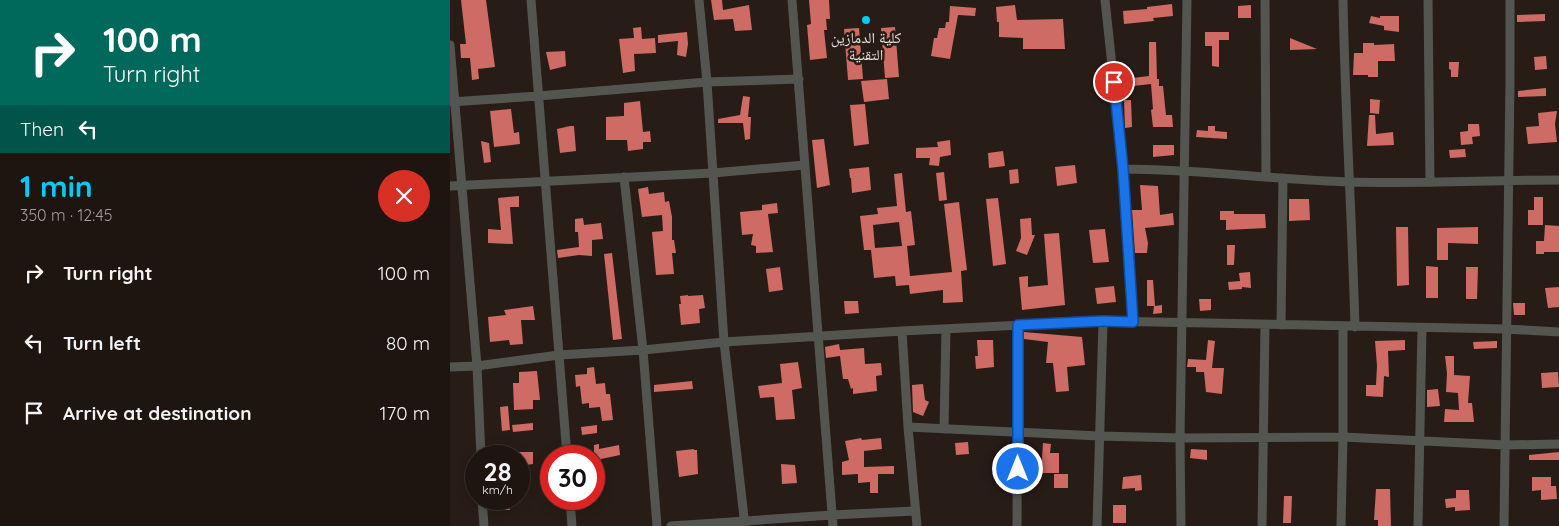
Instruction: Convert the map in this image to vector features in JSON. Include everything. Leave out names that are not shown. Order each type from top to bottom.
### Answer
[{"type":"street","points":[[531,0],[566,445]]},
{"type":"street","points":[[699,0],[707,82],[724,342],[745,524]]},
{"type":"street","points":[[792,0],[833,526]]},
{"type":"street","points":[[1106,0],[1123,169],[1133,322]]},
{"type":"street","points":[[1181,526],[1180,438],[1187,0]]},
{"type":"street","points":[[1265,0],[1266,177]]},
{"type":"street","points":[[1343,0],[1355,326]]},
{"type":"street","points":[[1428,0],[1430,182]]},
{"type":"street","points":[[1504,526],[1510,0]]},
{"type":"street","points":[[450,45],[452,102],[477,366],[480,445]]},
{"type":"street","points":[[452,102],[707,82],[798,79]]},
{"type":"street","points":[[450,186],[713,173],[805,165]]},
{"type":"street","points":[[1123,169],[1185,170],[1350,182],[1559,180]]},
{"type":"street","points":[[624,177],[643,350],[657,526]]},
{"type":"street","points":[[1281,325],[1284,178]]},
{"type":"street","points":[[1097,526],[1103,321]]},
{"type":"street","points":[[450,367],[477,366],[559,355],[643,350],[724,342],[1103,321],[1506,329],[1559,332]]},
{"type":"street","points":[[1017,526],[1018,325]]},
{"type":"street","points":[[1262,526],[1265,325]]},
{"type":"street","points":[[1341,526],[1343,326]]},
{"type":"street","points":[[1418,526],[1422,328]]},
{"type":"street","points":[[944,429],[946,329]]},
{"type":"street","points":[[902,331],[917,526]]},
{"type":"street","points":[[908,428],[1180,438],[1343,437],[1505,445],[1559,444]]},
{"type":"street","points":[[483,510],[484,526]]},
{"type":"street","points":[[571,510],[572,526]]},
{"type":"street","points":[[671,526],[745,524],[832,514],[915,511]]},
{"type":"building","points":[[461,0],[486,0],[495,67],[478,69],[479,79],[472,80],[470,58],[461,58],[460,44],[466,44]]},
{"type":"building","points":[[711,0],[722,0],[723,10],[749,5],[752,30],[735,31],[733,19],[714,20]]},
{"type":"building","points":[[809,0],[829,0],[830,19],[826,19],[827,30],[824,30],[827,58],[810,60],[807,25],[811,24]]},
{"type":"building","points":[[1172,4],[1173,16],[1153,18],[1154,21],[1124,24],[1123,11]]},
{"type":"building","points":[[1015,5],[1017,20],[1063,19],[1065,49],[1023,49],[1023,38],[999,37],[996,7]]},
{"type":"building","points":[[1251,5],[1251,18],[1238,18],[1238,6]]},
{"type":"building","points":[[950,6],[976,8],[975,16],[958,15],[950,59],[931,56],[934,38],[937,38],[939,28],[945,28],[946,22],[949,22]]},
{"type":"building","points":[[1545,14],[1545,21],[1517,22],[1517,15]]},
{"type":"building","points":[[1371,16],[1380,18],[1380,16],[1399,16],[1399,32],[1384,30],[1384,26],[1369,23]]},
{"type":"building","points":[[641,27],[642,39],[655,38],[656,53],[634,54],[635,71],[623,73],[619,39],[634,38],[633,28]]},
{"type":"building","points":[[895,27],[899,77],[885,78],[881,28]]},
{"type":"building","points":[[859,28],[863,79],[848,80],[844,29]]},
{"type":"building","points":[[687,32],[686,57],[677,55],[678,41],[658,43],[658,35]]},
{"type":"building","points":[[1205,32],[1229,32],[1229,40],[1219,40],[1219,67],[1212,66],[1212,46],[1205,46]]},
{"type":"building","points":[[1290,38],[1317,49],[1290,50]]},
{"type":"building","points":[[1149,42],[1156,42],[1157,79],[1159,79],[1159,86],[1163,86],[1166,115],[1172,115],[1173,127],[1153,127],[1151,84],[1124,87],[1124,79],[1149,76]]},
{"type":"building","points":[[1363,43],[1374,43],[1374,45],[1394,44],[1395,61],[1378,61],[1378,77],[1353,75],[1354,53],[1363,53]]},
{"type":"building","points":[[565,51],[566,66],[550,70],[546,52]]},
{"type":"building","points":[[1546,56],[1547,69],[1535,70],[1534,57]]},
{"type":"building","points":[[1449,62],[1459,62],[1458,77],[1451,77]]},
{"type":"building","points":[[887,79],[889,99],[864,102],[861,81]]},
{"type":"building","points":[[1546,88],[1546,96],[1518,97],[1518,91]]},
{"type":"building","points":[[743,96],[750,97],[748,117],[751,117],[750,139],[745,140],[743,123],[718,123],[718,119],[740,115]]},
{"type":"building","points":[[1370,99],[1380,100],[1379,114],[1370,113]]},
{"type":"building","points":[[1124,100],[1131,100],[1132,127],[1125,128]]},
{"type":"building","points":[[640,101],[643,132],[650,131],[651,142],[643,142],[643,149],[628,151],[627,140],[606,140],[606,117],[624,116],[624,103]]},
{"type":"building","points":[[865,104],[869,144],[854,146],[850,105]]},
{"type":"building","points":[[511,109],[514,133],[519,132],[520,144],[494,147],[490,111]]},
{"type":"building","points":[[1557,111],[1555,124],[1557,142],[1528,144],[1526,127],[1539,126],[1538,113]]},
{"type":"building","points":[[1369,115],[1375,115],[1376,134],[1393,132],[1394,145],[1367,146]]},
{"type":"building","points":[[1468,124],[1479,124],[1480,136],[1472,137],[1473,144],[1461,145],[1460,132],[1468,131]]},
{"type":"building","points":[[574,126],[576,151],[560,153],[557,129]]},
{"type":"building","points":[[1208,126],[1215,126],[1215,131],[1227,132],[1227,139],[1196,137],[1197,130],[1208,131]]},
{"type":"building","points":[[824,139],[830,185],[817,188],[812,140]]},
{"type":"building","points":[[950,140],[951,155],[940,157],[939,166],[929,165],[930,158],[916,158],[916,148],[938,147],[937,142]]},
{"type":"building","points":[[481,141],[489,143],[491,162],[484,163]]},
{"type":"building","points":[[1153,145],[1174,145],[1174,155],[1153,157]]},
{"type":"building","points":[[1465,149],[1466,157],[1450,158],[1449,150]]},
{"type":"building","points":[[1003,151],[1005,166],[989,168],[988,153]]},
{"type":"building","points":[[1075,165],[1077,183],[1057,186],[1055,167]]},
{"type":"building","points":[[869,167],[871,190],[852,193],[849,169]]},
{"type":"building","points":[[1018,169],[1019,183],[1010,184],[1009,170]]},
{"type":"building","points":[[944,172],[947,200],[939,201],[936,173]]},
{"type":"building","points":[[902,173],[906,212],[911,211],[915,245],[907,246],[910,276],[952,272],[944,204],[959,202],[967,270],[961,271],[963,302],[943,303],[943,290],[910,294],[909,285],[896,286],[895,276],[874,278],[871,250],[864,250],[860,216],[878,214],[877,208],[897,206],[894,174]],"holes":[[[899,222],[902,246],[875,248],[873,225]]]},
{"type":"building","points":[[1140,185],[1158,186],[1160,215],[1173,213],[1174,225],[1145,228],[1148,243],[1147,253],[1135,253],[1132,210],[1142,210]]},
{"type":"building","points":[[648,187],[649,194],[664,192],[665,202],[669,201],[672,217],[672,240],[674,240],[676,253],[672,253],[674,274],[656,275],[652,232],[663,231],[662,215],[642,217],[638,189]]},
{"type":"building","points":[[519,196],[519,207],[510,207],[513,244],[488,243],[488,229],[501,230],[498,198]]},
{"type":"building","points":[[1534,197],[1543,197],[1543,225],[1528,225],[1528,210],[1534,210]]},
{"type":"building","points":[[998,198],[1006,264],[993,266],[986,199]]},
{"type":"building","points":[[1289,199],[1309,199],[1310,220],[1289,221]]},
{"type":"building","points":[[777,203],[778,213],[768,214],[773,252],[756,253],[756,246],[751,245],[753,234],[742,235],[740,212],[762,210],[762,205]]},
{"type":"building","points":[[1220,211],[1234,211],[1234,214],[1265,214],[1266,228],[1226,230],[1226,220],[1220,220]]},
{"type":"building","points":[[583,218],[584,225],[601,223],[603,239],[592,240],[592,256],[579,255],[558,258],[557,250],[579,247],[578,232],[575,232],[575,219]]},
{"type":"building","points":[[1031,218],[1032,235],[1035,235],[1027,255],[1016,251],[1021,238],[1020,219]]},
{"type":"building","points":[[1545,225],[1559,226],[1559,252],[1536,254],[1536,241],[1544,241]]},
{"type":"building","points":[[1396,227],[1408,227],[1409,285],[1397,286]]},
{"type":"building","points":[[1478,227],[1478,244],[1448,243],[1448,260],[1437,260],[1437,228]]},
{"type":"building","points":[[1105,229],[1109,262],[1093,263],[1089,230]]},
{"type":"building","points":[[1059,233],[1065,305],[1022,310],[1019,277],[1028,276],[1028,287],[1048,285],[1044,234]]},
{"type":"building","points":[[1227,245],[1235,245],[1234,265],[1227,265]]},
{"type":"building","points":[[612,253],[622,339],[613,340],[604,254]]},
{"type":"building","points":[[1426,266],[1438,267],[1438,298],[1426,298]]},
{"type":"building","points":[[780,267],[783,290],[769,292],[766,269]]},
{"type":"building","points":[[1466,267],[1478,267],[1477,299],[1466,299]]},
{"type":"building","points":[[1250,272],[1251,288],[1242,287],[1242,289],[1229,290],[1228,282],[1240,281],[1239,273]]},
{"type":"building","points":[[1147,280],[1153,280],[1155,306],[1162,305],[1162,313],[1153,314],[1154,306],[1147,306]]},
{"type":"building","points":[[1114,286],[1116,302],[1097,304],[1095,288]]},
{"type":"building","points":[[1559,287],[1559,307],[1548,308],[1545,288]]},
{"type":"building","points":[[703,295],[705,308],[699,309],[700,323],[681,325],[680,296]]},
{"type":"building","points":[[1199,299],[1211,299],[1211,310],[1200,311]]},
{"type":"building","points":[[844,301],[858,301],[859,313],[845,314]]},
{"type":"building","points":[[1513,303],[1525,303],[1525,315],[1514,315]]},
{"type":"building","points":[[533,306],[535,320],[521,320],[523,344],[510,345],[509,340],[490,342],[488,317],[506,315],[504,310]]},
{"type":"building","points":[[1024,332],[1082,337],[1085,365],[1067,367],[1069,391],[1056,392],[1053,363],[1046,363],[1048,342],[1024,339]]},
{"type":"building","points":[[977,340],[993,340],[994,367],[976,369],[975,356],[978,356]]},
{"type":"building","points":[[1208,340],[1215,341],[1212,368],[1224,368],[1222,394],[1206,392],[1204,372],[1196,372],[1196,367],[1187,367],[1188,359],[1206,360]]},
{"type":"building","points":[[1405,340],[1405,350],[1388,351],[1389,377],[1384,376],[1383,397],[1366,396],[1366,385],[1376,385],[1375,341]]},
{"type":"building","points":[[1497,341],[1497,348],[1474,349],[1473,342]]},
{"type":"building","points":[[839,344],[840,350],[864,348],[865,364],[881,363],[882,375],[876,376],[877,391],[853,394],[853,388],[851,389],[848,379],[843,379],[840,356],[826,358],[825,347]]},
{"type":"building","points":[[1445,356],[1454,356],[1454,375],[1470,376],[1468,403],[1472,403],[1474,422],[1444,422],[1445,409],[1459,410],[1458,393],[1446,392],[1447,373]]},
{"type":"building","points":[[798,362],[802,388],[792,390],[795,419],[776,420],[774,397],[760,398],[758,386],[782,383],[780,364]]},
{"type":"building","points":[[594,367],[596,384],[605,383],[606,394],[610,394],[613,420],[602,421],[600,407],[589,408],[589,403],[582,404],[580,386],[576,387],[575,375],[587,374],[587,368]]},
{"type":"building","points":[[537,371],[540,400],[533,400],[533,409],[514,410],[513,383],[519,383],[519,372]]},
{"type":"building","points":[[1558,372],[1559,387],[1542,388],[1541,373]]},
{"type":"building","points":[[692,381],[693,389],[654,392],[654,385]]},
{"type":"building","points":[[923,384],[925,400],[929,402],[923,416],[913,412],[912,385]]},
{"type":"building","points":[[1438,389],[1440,406],[1427,407],[1427,390]]},
{"type":"building","points":[[508,406],[510,430],[502,431],[500,407]]},
{"type":"building","points":[[533,423],[533,430],[513,432],[512,425]]},
{"type":"building","points":[[597,425],[597,433],[582,435],[581,427]]},
{"type":"building","points":[[861,438],[862,440],[881,438],[882,449],[864,451],[864,467],[894,466],[894,474],[878,474],[878,493],[870,493],[870,482],[858,483],[858,474],[842,475],[842,462],[849,460],[845,441]]},
{"type":"building","points":[[968,442],[969,454],[956,455],[955,443]]},
{"type":"building","points":[[1043,443],[1051,444],[1050,453],[1059,453],[1059,473],[1041,473]]},
{"type":"building","points":[[619,445],[620,455],[605,458],[605,448]]},
{"type":"building","points":[[1191,449],[1207,450],[1207,460],[1190,458]]},
{"type":"building","points":[[697,450],[698,474],[679,477],[676,451]]},
{"type":"building","points":[[530,452],[533,452],[533,464],[530,464]]},
{"type":"building","points":[[1559,452],[1559,460],[1529,460],[1529,455]]},
{"type":"building","points":[[781,464],[795,465],[797,483],[782,484]]},
{"type":"building","points":[[1054,474],[1068,474],[1068,488],[1054,488]]},
{"type":"building","points":[[1141,475],[1142,490],[1135,491],[1135,488],[1122,489],[1123,477]]},
{"type":"building","points":[[1532,477],[1551,477],[1551,486],[1556,486],[1557,499],[1541,500],[1541,490],[1532,491]]},
{"type":"building","points":[[1376,489],[1390,489],[1391,526],[1378,526],[1378,520],[1374,520]]},
{"type":"building","points":[[1456,490],[1469,490],[1470,510],[1455,511],[1455,507],[1446,508],[1445,499],[1456,498]]},
{"type":"building","points":[[1284,496],[1292,496],[1291,523],[1283,523]]},
{"type":"building","points":[[1113,505],[1126,505],[1126,523],[1113,523]]},
{"type":"place","name":"كلية الدمازين التقنية","points":[[866,20]]},
{"type":"route","points":[[1018,469],[1018,325],[1103,321],[1133,322],[1123,169],[1114,82]]}]
